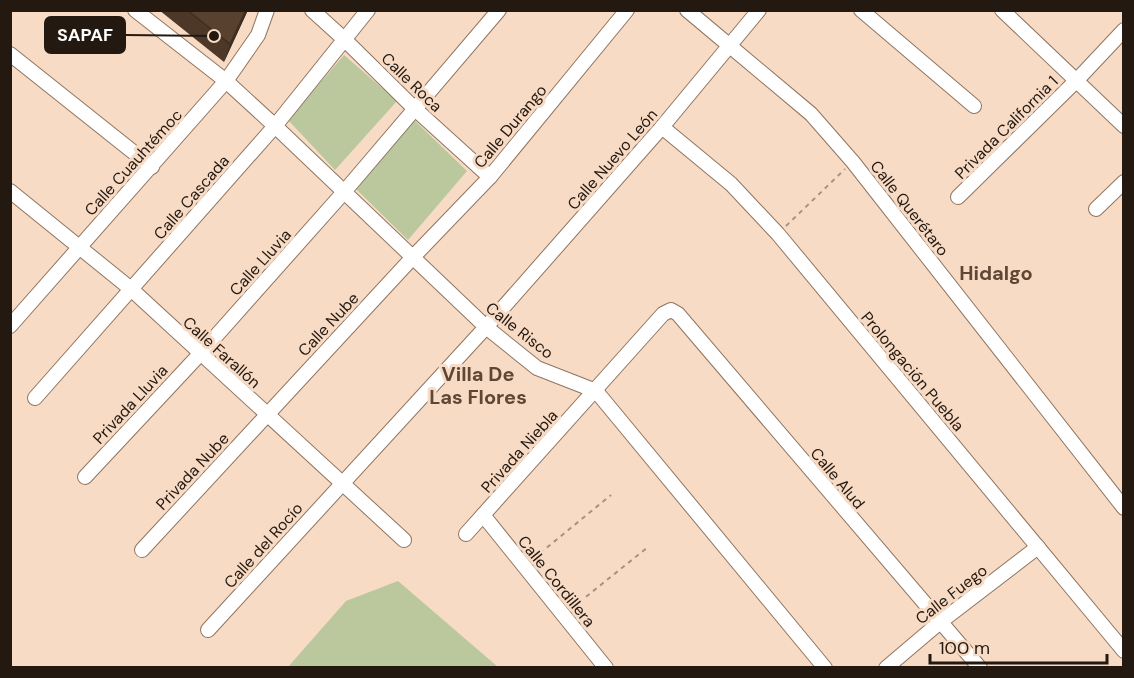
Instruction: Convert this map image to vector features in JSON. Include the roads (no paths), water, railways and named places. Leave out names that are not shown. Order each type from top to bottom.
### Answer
[{"type":"street","name":"Calle Risco","points":[[135,10],[226,81],[414,256],[486,327],[537,368],[596,390]]},
{"type":"street","name":"Calle Cuauhtémoc","points":[[10,326],[226,81],[258,35],[267,10]]},
{"type":"street","name":"Calle Roca","points":[[312,10],[490,177]]},
{"type":"street","name":"Calle Cascada","points":[[35,398],[275,126],[368,10]]},
{"type":"street","name":"Calle Lluvia","points":[[200,354],[344,192],[499,10]]},
{"type":"street","name":"Calle Durango","points":[[414,256],[490,177],[627,10]]},
{"type":"street","name":"Calle Querétaro","points":[[687,10],[811,114],[852,162],[1124,508]]},
{"type":"street","name":"Calle Nuevo León","points":[[342,482],[486,327],[662,127],[759,10]]},
{"type":"street","points":[[861,10],[974,106]]},
{"type":"street","points":[[1002,10],[1124,126]]},
{"type":"street","name":"Privada California 1","points":[[958,197],[1077,80],[1124,30]]},
{"type":"street","points":[[10,54],[152,167]]},
{"type":"street","name":"Prolongación Puebla","points":[[662,127],[731,184],[778,234],[1124,651]]},
{"type":"street","points":[[1096,209],[1124,182]]},
{"type":"street","name":"Calle Farallón","points":[[10,191],[131,289],[404,540]]},
{"type":"street","name":"Calle Nube","points":[[267,415],[414,256]]},
{"type":"street","name":"Privada Niebla","points":[[466,534],[663,314],[671,310]]},
{"type":"street","name":"Calle Alud","points":[[671,310],[678,314],[939,623],[980,668]]},
{"type":"street","name":"Privada Lluvia","points":[[85,477],[200,354]]},
{"type":"street","points":[[596,390],[825,668]]},
{"type":"street","name":"Privada Nube","points":[[142,550],[267,415]]},
{"type":"street","name":"Calle del Rocío","points":[[208,630],[342,482]]},
{"type":"street","name":"Calle Cordillera","points":[[483,515],[606,668]]},
{"type":"street","name":"Calle Fuego","points":[[886,668],[939,623],[1038,547]]},
{"type":"place","name":"SAPAF","points":[[214,36]]},
{"type":"district","name":"Hidalgo","points":[[996,273]]},
{"type":"district","name":"Villa De Las Flores","points":[[478,386]]}]
